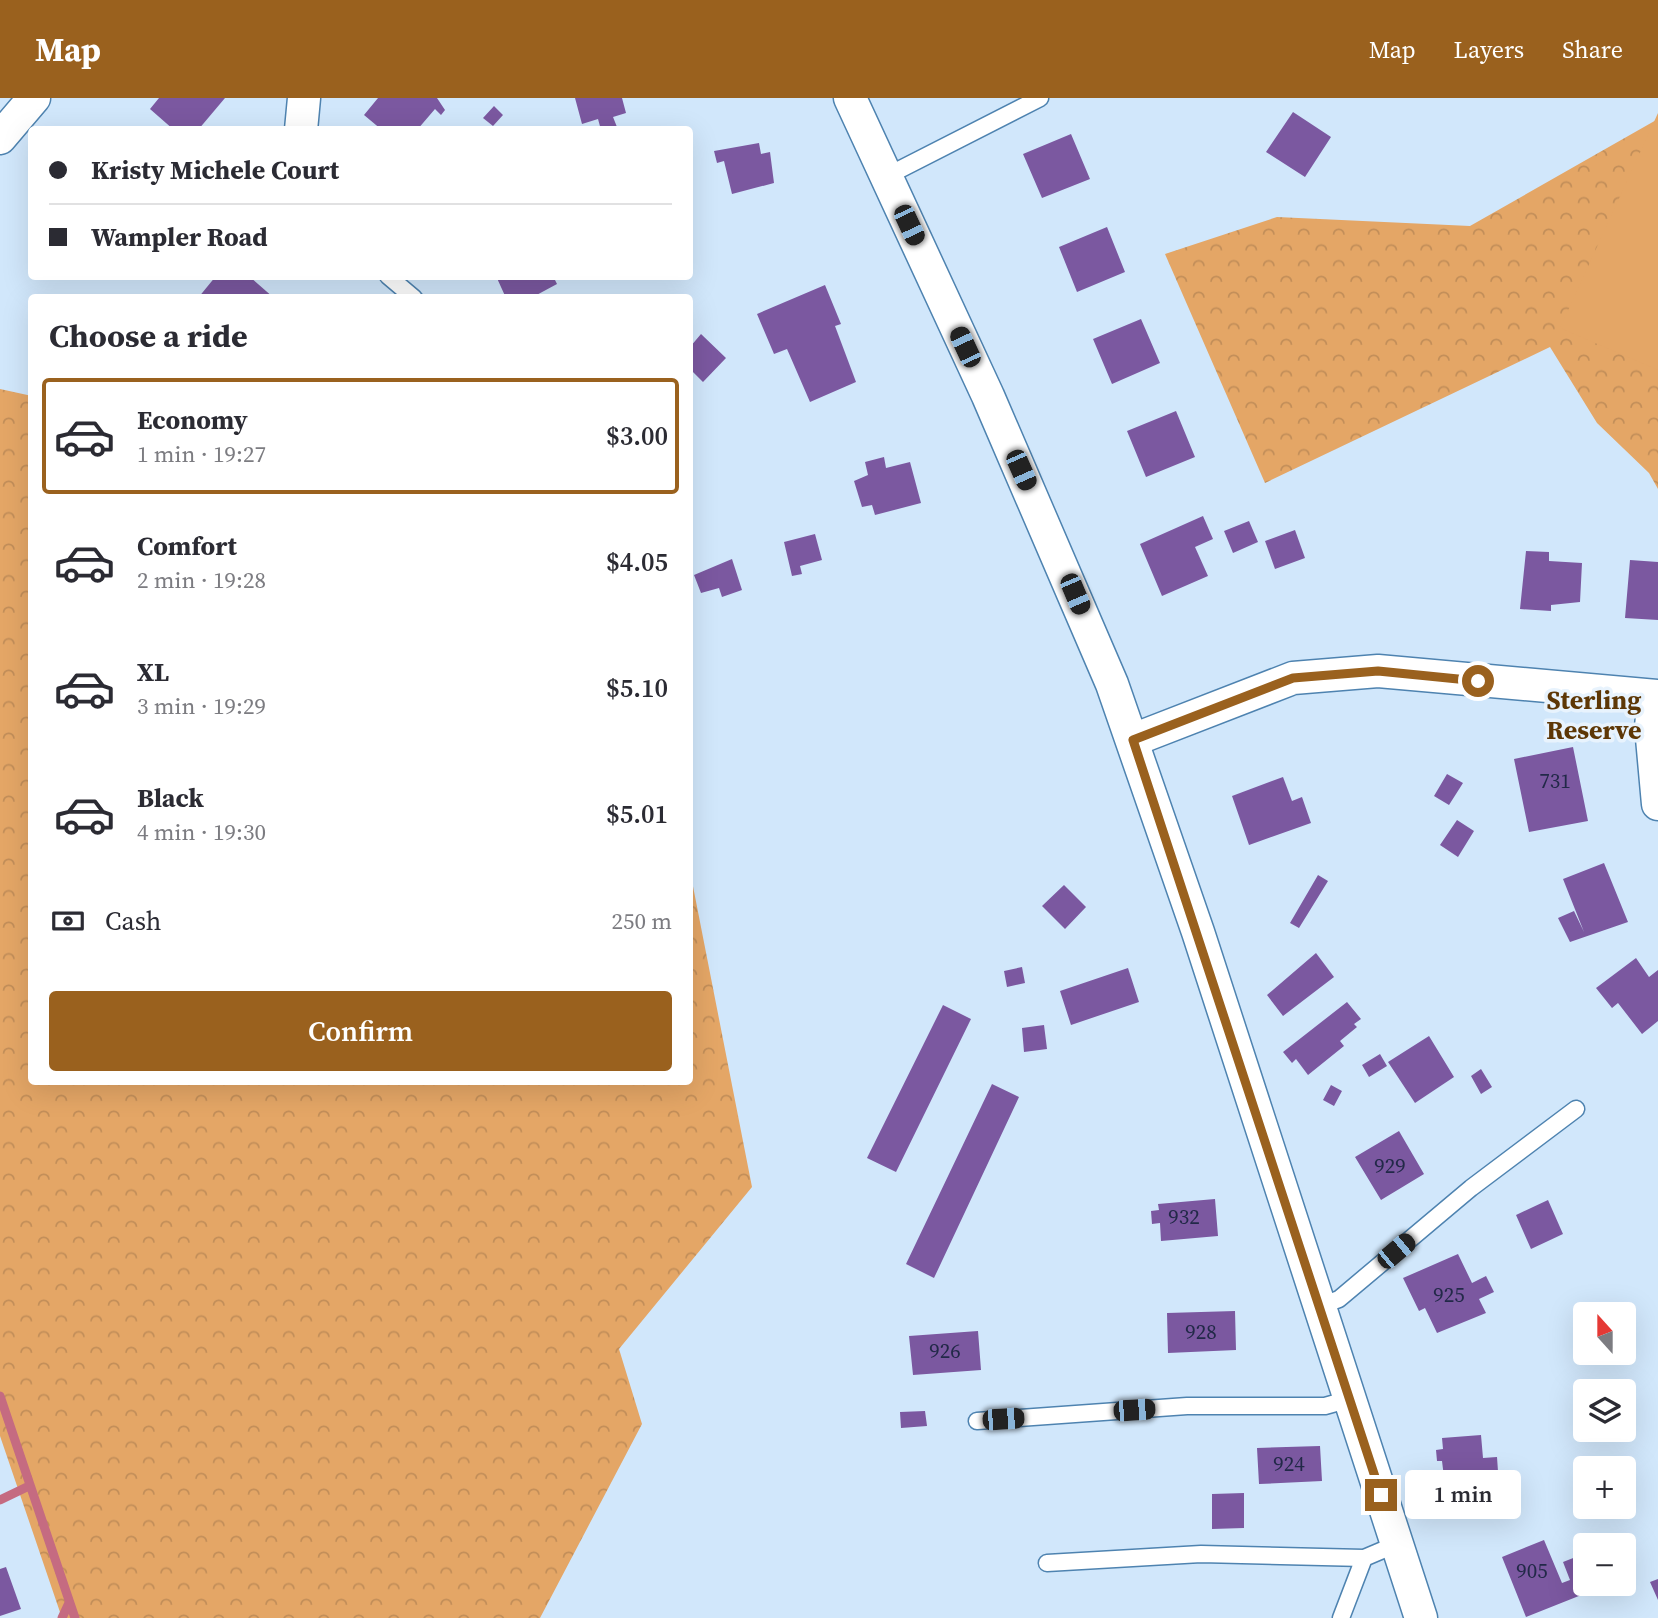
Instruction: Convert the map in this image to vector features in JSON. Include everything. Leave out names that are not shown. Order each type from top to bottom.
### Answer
[{"type":"street","points":[[0,138],[34,98]]},
{"type":"street","points":[[301,126],[304,98]]},
{"type":"street","points":[[850,98],[1064,569],[1133,740],[1421,1618]]},
{"type":"street","points":[[1133,740],[1293,678],[1378,671],[1656,696],[1651,727],[1658,804]]},
{"type":"lane","points":[[887,176],[1040,98]]},
{"type":"lane","points":[[393,280],[409,294]]},
{"type":"lane","points":[[1320,1306],[1339,1299],[1471,1188],[1576,1109]]},
{"type":"lane","points":[[977,1421],[1187,1406],[1325,1406],[1350,1399]]},
{"type":"lane","points":[[1047,1563],[1201,1554],[1364,1558],[1397,1544]]},
{"type":"lane","points":[[1340,1618],[1364,1558]]},
{"type":"green space","points":[[1658,113],[1658,370],[1560,328]]},
{"type":"green space","points":[[1658,119],[1658,489],[1649,473],[1597,423],[1550,347],[1265,483],[1165,254],[1277,217],[1470,226]]},
{"type":"green space","points":[[0,389],[28,395],[28,1085],[693,1085],[693,886],[752,1187],[619,1349],[642,1424],[540,1618],[62,1618],[0,1436]]},
{"type":"building","points":[[159,98],[225,98],[201,126],[169,126],[150,109]]},
{"type":"building","points":[[378,98],[437,98],[445,110],[441,115],[435,109],[420,126],[377,126],[364,115]]},
{"type":"building","points":[[575,98],[622,98],[626,113],[613,117],[617,126],[600,126],[598,119],[582,124]]},
{"type":"building","points":[[494,106],[503,115],[493,126],[483,118]]},
{"type":"building","points":[[1293,112],[1331,137],[1305,177],[1266,152]]},
{"type":"building","points":[[1071,134],[1090,179],[1042,198],[1023,154]]},
{"type":"building","points":[[759,143],[761,154],[770,152],[774,183],[732,194],[724,161],[717,163],[714,151]]},
{"type":"building","points":[[1107,227],[1125,272],[1077,292],[1059,247]]},
{"type":"building","points":[[213,280],[254,280],[269,294],[201,294]]},
{"type":"building","points":[[498,280],[555,280],[557,284],[538,294],[504,294]]},
{"type":"building","points":[[825,285],[841,324],[835,326],[856,382],[810,402],[787,349],[774,354],[757,314]]},
{"type":"building","points":[[1141,319],[1160,363],[1112,384],[1093,339]]},
{"type":"building","points":[[701,334],[726,358],[703,382],[693,372],[693,343]]},
{"type":"building","points":[[1176,411],[1195,457],[1146,477],[1127,431]]},
{"type":"building","points":[[884,457],[886,468],[910,462],[921,503],[875,515],[872,505],[862,507],[854,481],[868,475],[865,462]]},
{"type":"building","points":[[1203,516],[1213,539],[1195,547],[1208,576],[1162,596],[1140,544]]},
{"type":"building","points":[[1249,521],[1258,542],[1233,553],[1224,531]]},
{"type":"building","points":[[1295,530],[1305,558],[1275,569],[1265,541]]},
{"type":"building","points":[[815,534],[822,560],[800,566],[802,574],[792,576],[784,542]]},
{"type":"building","points":[[1526,551],[1549,552],[1549,561],[1582,563],[1580,602],[1551,605],[1551,611],[1520,609]]},
{"type":"building","points":[[732,559],[742,590],[722,597],[719,588],[701,593],[694,575]]},
{"type":"building","points":[[1630,560],[1658,562],[1658,620],[1625,618]]},
{"type":"building","points":[[1573,747],[1588,821],[1529,832],[1514,759]]},
{"type":"building","points":[[1447,774],[1463,783],[1449,805],[1434,796]]},
{"type":"building","points":[[1283,777],[1292,801],[1302,797],[1311,823],[1249,845],[1232,796]]},
{"type":"building","points":[[1457,820],[1474,831],[1458,857],[1440,845]]},
{"type":"building","points":[[1604,863],[1628,922],[1570,942],[1558,918],[1574,911],[1584,932],[1563,879]]},
{"type":"building","points":[[1318,875],[1328,881],[1299,928],[1290,923]]},
{"type":"building","points":[[1064,885],[1086,907],[1065,929],[1042,906]]},
{"type":"building","points":[[1316,953],[1334,977],[1283,1016],[1267,995]]},
{"type":"building","points":[[1636,958],[1649,977],[1658,970],[1658,1021],[1642,1034],[1618,1003],[1612,1008],[1596,988]]},
{"type":"building","points":[[1022,967],[1025,983],[1007,987],[1004,971]]},
{"type":"building","points":[[1128,968],[1139,1002],[1071,1025],[1060,991]]},
{"type":"building","points":[[1347,1002],[1361,1019],[1354,1024],[1357,1027],[1340,1041],[1344,1046],[1308,1075],[1296,1059],[1292,1063],[1283,1052]]},
{"type":"building","points":[[943,1005],[971,1019],[896,1172],[867,1158]]},
{"type":"building","points":[[1044,1025],[1047,1049],[1024,1052],[1022,1028]]},
{"type":"building","points":[[1429,1036],[1454,1077],[1415,1103],[1388,1062]]},
{"type":"building","points":[[1380,1054],[1387,1066],[1369,1077],[1362,1065]]},
{"type":"building","points":[[1481,1069],[1492,1087],[1481,1094],[1471,1076]]},
{"type":"building","points":[[992,1084],[1019,1097],[934,1278],[906,1264]]},
{"type":"building","points":[[1331,1085],[1342,1091],[1334,1106],[1323,1100]]},
{"type":"building","points":[[1399,1131],[1424,1174],[1381,1200],[1355,1157]]},
{"type":"building","points":[[1215,1199],[1218,1236],[1161,1241],[1160,1223],[1152,1224],[1151,1211],[1159,1210],[1158,1204]]},
{"type":"building","points":[[1548,1200],[1563,1234],[1531,1249],[1516,1215]]},
{"type":"building","points":[[1458,1254],[1472,1283],[1486,1276],[1494,1292],[1479,1299],[1486,1313],[1437,1333],[1425,1308],[1419,1311],[1403,1278]]},
{"type":"building","points":[[1235,1311],[1236,1350],[1168,1353],[1167,1313]]},
{"type":"building","points":[[978,1331],[981,1370],[913,1375],[909,1336]]},
{"type":"building","points":[[925,1411],[927,1426],[901,1428],[900,1412]]},
{"type":"building","points":[[1481,1435],[1483,1458],[1497,1457],[1499,1486],[1463,1490],[1462,1475],[1444,1477],[1442,1461],[1437,1461],[1436,1450],[1443,1449],[1442,1438]]},
{"type":"building","points":[[1320,1446],[1322,1481],[1259,1484],[1257,1448]]},
{"type":"building","points":[[1244,1493],[1244,1528],[1212,1529],[1212,1494]]},
{"type":"building","points":[[1544,1540],[1562,1583],[1570,1580],[1563,1562],[1573,1558],[1573,1596],[1579,1596],[1526,1617],[1502,1557]]},
{"type":"building","points":[[6,1567],[21,1609],[0,1616],[0,1569]]},
{"type":"building","points":[[1658,1579],[1658,1600],[1650,1582]]},
{"type":"waterway","points":[[0,1396],[75,1618]]},
{"type":"waterway","points":[[0,1500],[29,1486]]},
{"type":"waterway","points":[[62,1618],[69,1603]]},
{"type":"district","name":"Sterling Reserve","points":[[1594,715]]},
{"type":"route","points":[[1381,1495],[1133,740],[1293,678],[1378,671],[1478,681]]}]
